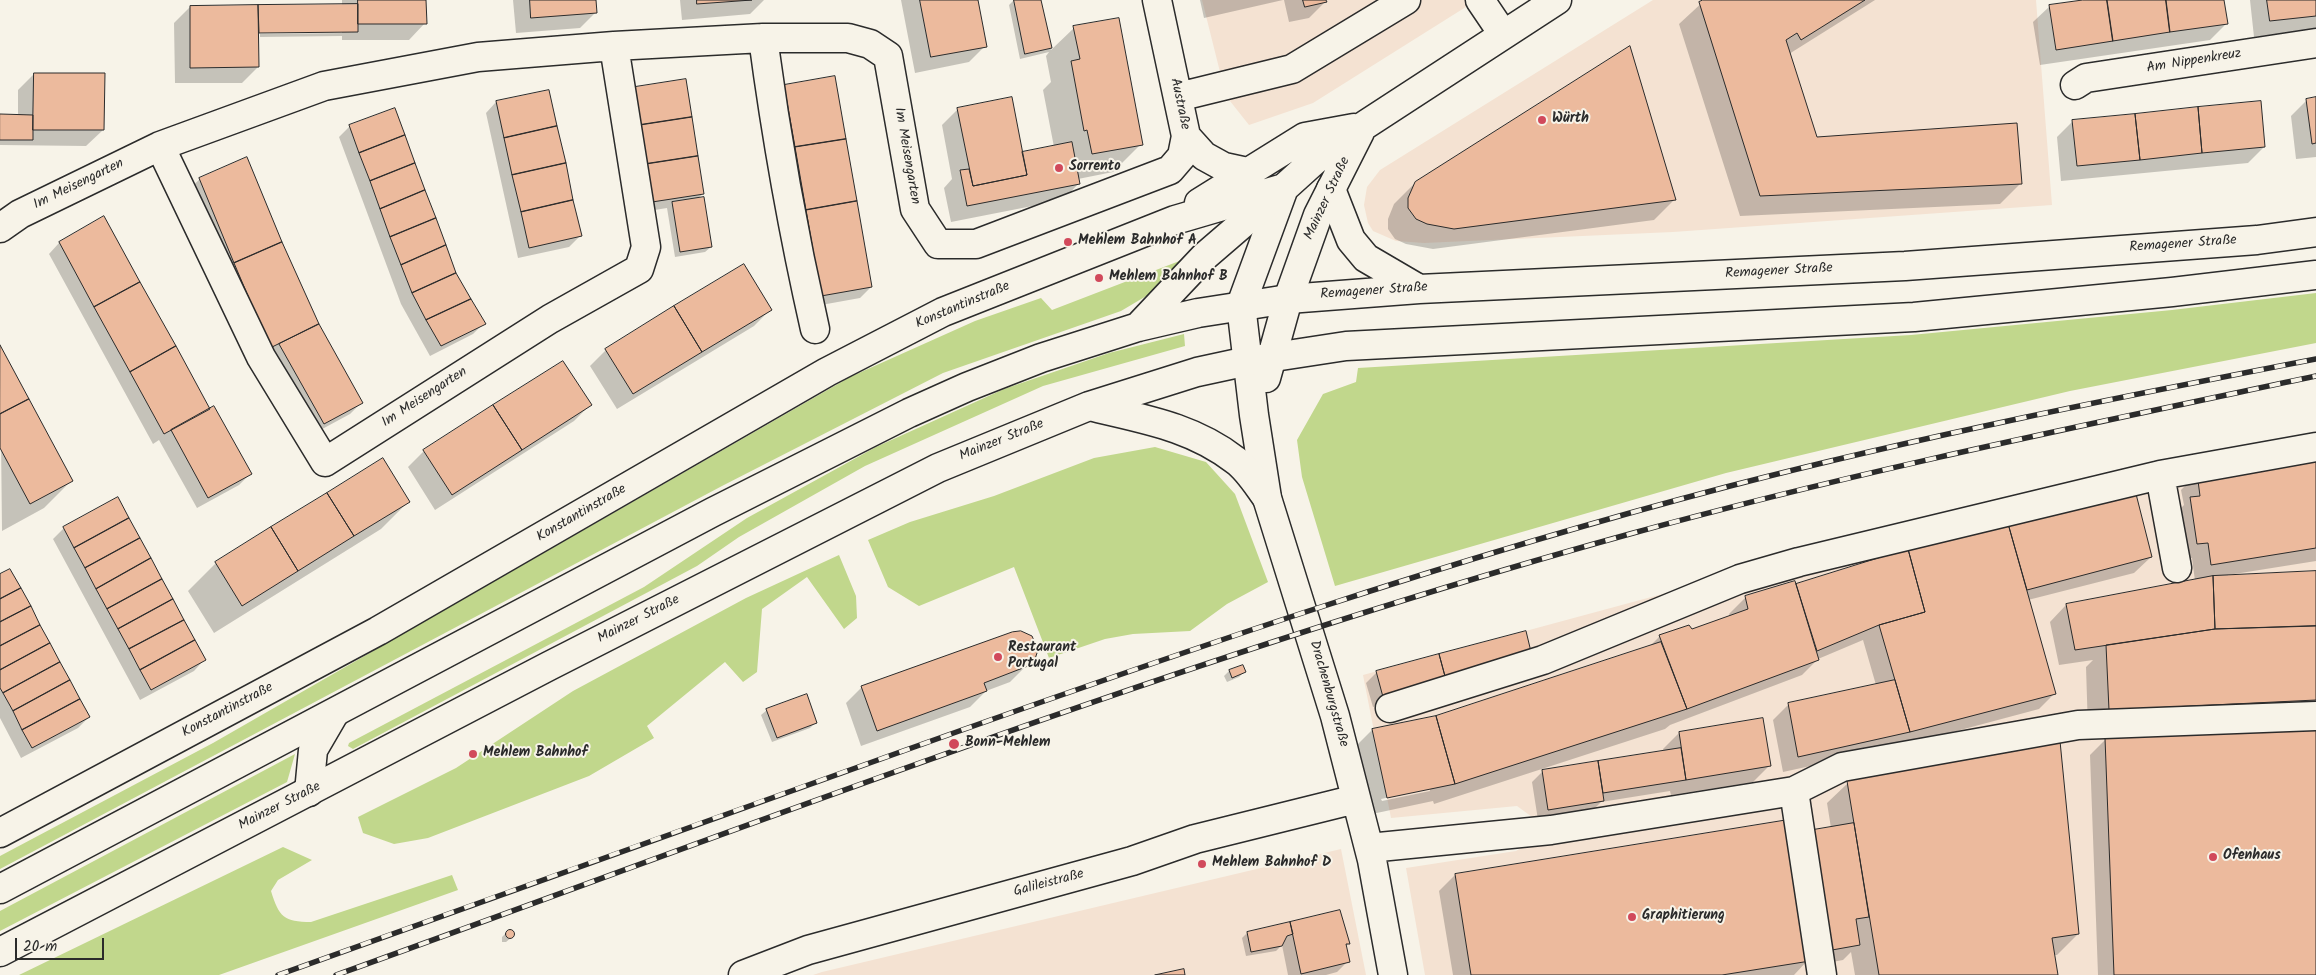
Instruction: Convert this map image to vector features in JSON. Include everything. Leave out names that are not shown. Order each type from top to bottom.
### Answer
[{"type":"street","name":"Austraße","points":[[1156,0],[1186,136],[1204,156],[1224,167],[1247,172]]},
{"type":"street","points":[[1178,98],[1292,69],[1406,0]]},
{"type":"street","points":[[1480,0],[1503,34]]},
{"type":"street","name":"Mainzer Straße","points":[[1260,359],[1241,305],[1284,188],[1315,160],[1557,0]]},
{"type":"street","points":[[763,38],[777,142],[791,223],[815,328]]},
{"type":"street","name":"Im Meisengarten","points":[[0,228],[20,214],[160,146],[324,86],[478,57],[614,46],[763,38],[848,38],[870,44],[888,56],[915,209],[938,244],[976,244],[1170,170],[1182,156],[1186,136]]},
{"type":"street","name":"Am Nippenkreuz","points":[[2075,85],[2086,78],[2316,43]]},
{"type":"street","name":"Im Meisengarten","points":[[160,146],[261,357],[325,462],[533,330],[638,269],[646,247],[614,46]]},
{"type":"street","name":"Mainzer Straße","points":[[1247,172],[1305,137],[1364,127]]},
{"type":"street","name":"Mainzer Straße","points":[[1260,359],[1288,299],[1318,215],[1364,127]]},
{"type":"street","name":"Konstantinstraße","points":[[1175,220],[1247,172]]},
{"type":"street","points":[[1138,326],[1205,256],[1284,188]]},
{"type":"street","name":"Konstantinstraße","points":[[0,833],[378,631],[835,368],[943,312],[1175,220],[1284,188]]},
{"type":"street","points":[[1331,189],[1351,240],[1366,258],[1419,289]]},
{"type":"street","name":"Remagener Straße","points":[[1241,305],[1288,299],[1419,289],[1905,266],[2258,240],[2316,232]]},
{"type":"street","points":[[1260,359],[1355,346],[1914,317],[2172,292],[2316,275]]},
{"type":"street","points":[[0,889],[713,512],[909,413],[1041,358],[1138,326],[1241,305]]},
{"type":"street","name":"Mainzer Straße","points":[[0,952],[549,666],[938,468],[1089,406],[1197,372],[1260,359]]},
{"type":"street","name":"Drachenburgstraße","points":[[1260,359],[1254,415],[1268,498],[1325,679],[1369,848],[1393,975]]},
{"type":"street","points":[[1089,406],[1169,425],[1196,435],[1237,461],[1268,498]]},
{"type":"street","points":[[1390,708],[1542,660],[1740,579],[1799,562],[2160,475],[2316,447]]},
{"type":"street","points":[[2160,475],[2177,568]]},
{"type":"street","points":[[309,792],[313,750],[334,714]]},
{"type":"street","points":[[1369,848],[1551,830],[1794,790],[1842,767],[2078,725],[2316,716]]},
{"type":"street","points":[[1794,790],[1822,975]]},
{"type":"street","name":"Galileistraße","points":[[744,975],[808,950],[1132,861],[1195,839],[1356,799]]},
{"type":"shaded area","points":[[1202,0],[1477,0],[1313,103],[1249,125],[1226,96]]},
{"type":"shaded area","points":[[1653,0],[2036,0],[2052,205],[1673,232],[1424,243],[1396,241],[1373,231],[1368,223],[1364,205],[1367,187],[1380,170]]},
{"type":"shaded area","points":[[2316,438],[2316,975],[1425,975],[1406,868],[1516,851],[1550,830],[1517,806],[1391,818],[1363,675],[2069,484]]},
{"type":"shaded area","points":[[1341,849],[1366,975],[813,975],[822,972]]},
{"type":"green space","points":[[1182,260],[1148,295],[1121,311],[943,373],[722,486],[0,869],[0,856],[213,743],[850,377],[975,321],[1041,298],[1052,310]]},
{"type":"green space","points":[[2316,293],[2316,343],[2070,391],[1726,473],[1335,586],[1302,477],[1297,440],[1323,394],[1356,382],[1358,368],[1911,335],[2172,310]]},
{"type":"green space","points":[[1184,334],[1185,346],[1043,386],[865,466],[739,537],[697,566],[353,749],[348,746],[349,743],[644,587],[747,518],[876,447],[1004,389],[1109,353]]},
{"type":"green space","points":[[1155,447],[1206,462],[1235,494],[1268,582],[1227,604],[1190,631],[1133,634],[1105,639],[1049,658],[1014,567],[919,606],[888,587],[868,540],[910,522],[994,496],[1094,458]]},
{"type":"green space","points":[[839,555],[856,596],[857,618],[844,629],[807,577],[762,609],[757,672],[743,682],[725,662],[647,726],[654,738],[589,776],[428,838],[394,844],[363,833],[358,817],[456,768],[573,691],[746,598]]},
{"type":"green space","points":[[295,754],[287,782],[0,931],[0,911]]},
{"type":"green space","points":[[283,847],[312,860],[278,880],[271,891],[280,912],[294,921],[311,922],[452,875],[458,890],[219,975],[19,975]]},
{"type":"building","points":[[358,0],[426,0],[427,24],[358,24]]},
{"type":"building","points":[[530,0],[596,0],[597,13],[531,18]]},
{"type":"building","points":[[697,0],[752,0],[697,4]]},
{"type":"building","points":[[920,0],[978,0],[987,47],[931,57]]},
{"type":"building","points":[[1014,0],[1041,0],[1052,48],[1025,54]]},
{"type":"building","points":[[1303,0],[1326,0],[1327,2],[1305,7]]},
{"type":"building","points":[[1703,0],[1865,0],[1801,40],[1797,33],[1786,40],[1817,137],[2017,123],[2022,184],[1760,196],[1699,2]]},
{"type":"building","points":[[2083,0],[2107,0],[2113,41],[2056,50],[2049,5]]},
{"type":"building","points":[[2107,0],[2166,0],[2170,32],[2113,41]]},
{"type":"building","points":[[2166,0],[2224,0],[2228,24],[2170,32]]},
{"type":"building","points":[[2267,0],[2316,0],[2316,16],[2270,21]]},
{"type":"building","points":[[358,4],[358,32],[259,33],[258,5]]},
{"type":"building","points":[[258,5],[259,67],[190,68],[190,6]]},
{"type":"building","points":[[1119,18],[1143,145],[1092,154],[1087,130],[1084,131],[1071,61],[1080,59],[1073,26]]},
{"type":"building","points":[[1630,46],[1676,200],[1454,229],[1427,224],[1416,219],[1408,208],[1408,198],[1415,182]]},
{"type":"building","points":[[34,73],[105,73],[104,130],[33,130]]},
{"type":"building","points":[[835,76],[846,139],[795,147],[784,85]]},
{"type":"building","points":[[686,79],[692,117],[640,125],[635,87]]},
{"type":"building","points":[[549,90],[557,126],[504,138],[496,101]]},
{"type":"building","points":[[1012,97],[1027,175],[973,186],[957,108]]},
{"type":"building","points":[[2316,97],[2316,143],[2312,144],[2306,99]]},
{"type":"building","points":[[2261,101],[2265,147],[2202,153],[2198,107]]},
{"type":"building","points":[[2198,107],[2202,153],[2140,160],[2135,114]]},
{"type":"building","points":[[395,108],[405,135],[359,153],[349,125]]},
{"type":"building","points":[[0,114],[33,115],[33,140],[0,140]]},
{"type":"building","points":[[2135,114],[2140,160],[2077,166],[2072,120]]},
{"type":"building","points":[[692,117],[698,156],[646,164],[640,125]]},
{"type":"building","points":[[557,126],[566,163],[512,175],[504,138]]},
{"type":"building","points":[[405,135],[415,163],[370,181],[359,153]]},
{"type":"building","points":[[846,139],[857,201],[806,210],[795,147]]},
{"type":"building","points":[[1072,142],[1080,184],[967,206],[960,170],[969,169],[973,186],[1027,175],[1022,152]]},
{"type":"building","points":[[698,156],[704,194],[652,202],[646,164]]},
{"type":"building","points":[[247,157],[282,242],[234,263],[199,178]]},
{"type":"building","points":[[415,163],[425,190],[380,209],[370,181]]},
{"type":"building","points":[[566,163],[573,200],[521,212],[512,175]]},
{"type":"building","points":[[425,190],[436,218],[390,237],[380,209]]},
{"type":"building","points":[[704,197],[712,247],[680,252],[672,202]]},
{"type":"building","points":[[573,200],[582,236],[529,248],[521,212]]},
{"type":"building","points":[[857,201],[872,287],[821,296],[806,210]]},
{"type":"building","points":[[104,216],[140,282],[94,307],[59,242]]},
{"type":"building","points":[[436,218],[446,245],[401,265],[390,237]]},
{"type":"building","points":[[282,242],[319,324],[270,348],[234,263]]},
{"type":"building","points":[[446,245],[456,273],[412,293],[401,265]]},
{"type":"building","points":[[744,264],[772,310],[702,352],[674,306]]},
{"type":"building","points":[[456,273],[471,299],[426,320],[412,293]]},
{"type":"building","points":[[140,282],[176,346],[130,372],[94,307]]},
{"type":"building","points":[[471,299],[486,324],[441,346],[426,320]]},
{"type":"building","points":[[674,306],[702,352],[633,394],[605,349]]},
{"type":"building","points":[[319,324],[363,403],[324,424],[279,344]]},
{"type":"building","points":[[0,345],[29,399],[0,414]]},
{"type":"building","points":[[176,346],[210,409],[164,434],[130,372]]},
{"type":"building","points":[[563,361],[592,405],[522,450],[493,405]]},
{"type":"building","points":[[29,399],[73,481],[30,504],[0,448],[0,414]]},
{"type":"building","points":[[493,405],[522,450],[452,495],[423,450]]},
{"type":"building","points":[[214,406],[252,474],[208,498],[171,430]]},
{"type":"building","points":[[2316,453],[2316,548],[2211,565],[2208,543],[2197,544],[2190,497],[2200,496],[2197,473]]},
{"type":"building","points":[[383,458],[410,502],[354,536],[327,493]]},
{"type":"building","points":[[2134,486],[2152,557],[2027,590],[2007,520]]},
{"type":"building","points":[[327,493],[354,536],[298,571],[271,527]]},
{"type":"building","points":[[118,497],[129,518],[74,548],[63,527]]},
{"type":"building","points":[[129,518],[140,538],[85,568],[74,548]]},
{"type":"building","points":[[2007,520],[2056,694],[1910,732],[1879,625],[1925,612],[1908,549]]},
{"type":"building","points":[[271,527],[298,571],[242,606],[215,562]]},
{"type":"building","points":[[140,538],[151,558],[96,589],[85,568]]},
{"type":"building","points":[[1908,549],[1925,612],[1879,625],[1817,651],[1796,584]]},
{"type":"building","points":[[151,558],[162,579],[107,609],[96,589]]},
{"type":"building","points":[[10,569],[21,588],[0,599],[0,574]]},
{"type":"building","points":[[2316,571],[2316,626],[2215,629],[2213,576]]},
{"type":"building","points":[[2213,576],[2215,629],[2075,650],[2066,604]]},
{"type":"building","points":[[162,579],[173,599],[118,629],[107,609]]},
{"type":"building","points":[[1795,581],[1819,660],[1687,709],[1659,635],[1689,625],[1692,629],[1748,609],[1745,596]]},
{"type":"building","points":[[21,588],[31,606],[0,622],[0,599]]},
{"type":"building","points":[[173,599],[184,620],[129,649],[118,629]]},
{"type":"building","points":[[31,606],[40,625],[0,646],[0,622]]},
{"type":"building","points":[[184,620],[195,640],[140,670],[129,649]]},
{"type":"building","points":[[40,625],[50,643],[0,670],[0,646]]},
{"type":"building","points":[[2316,626],[2316,700],[2109,710],[2106,645],[2215,629]]},
{"type":"building","points":[[1021,631],[1032,636],[1038,650],[1035,659],[1028,666],[984,683],[987,691],[877,731],[861,686],[1012,632]]},
{"type":"building","points":[[1526,631],[1532,656],[1446,680],[1439,654]]},
{"type":"building","points":[[195,640],[206,660],[151,690],[140,670]]},
{"type":"building","points":[[1661,642],[1687,709],[1455,784],[1436,716]]},
{"type":"building","points":[[50,643],[60,662],[3,693],[0,688],[0,670]]},
{"type":"building","points":[[1439,654],[1446,680],[1383,697],[1376,671]]},
{"type":"building","points":[[60,662],[70,680],[13,711],[3,693]]},
{"type":"building","points":[[1243,665],[1246,672],[1232,678],[1229,670]]},
{"type":"building","points":[[70,680],[80,699],[22,730],[13,711]]},
{"type":"building","points":[[1895,680],[1910,732],[1798,757],[1788,703]]},
{"type":"building","points":[[807,694],[817,723],[777,738],[766,709]]},
{"type":"building","points":[[80,699],[90,717],[32,748],[22,730]]},
{"type":"building","points":[[1436,716],[1455,784],[1387,798],[1372,729]]},
{"type":"building","points":[[1763,718],[1771,766],[1686,780],[1679,732]]},
{"type":"building","name":"Ofenhaus","points":[[2316,728],[2316,975],[2114,975],[2105,738]]},
{"type":"building","points":[[2060,741],[2079,934],[2052,938],[2058,975],[1879,975],[1847,781]]},
{"type":"building","points":[[1681,748],[1686,780],[1603,793],[1598,761]]},
{"type":"building","points":[[1598,761],[1604,801],[1548,810],[1542,770]]},
{"type":"building","name":"Graphitierung","points":[[1788,820],[1810,961],[1722,975],[1471,975],[1455,874]]},
{"type":"building","points":[[1854,823],[1869,917],[1856,919],[1860,945],[1832,950],[1813,830]]},
{"type":"building","points":[[1340,910],[1350,944],[1346,944],[1350,962],[1301,974],[1290,922]]},
{"type":"building","points":[[1290,922],[1293,934],[1287,936],[1282,946],[1251,952],[1247,932]]},
{"type":"building","points":[[510,929],[515,934],[510,939],[505,934]]},
{"type":"building","points":[[1184,969],[1185,975],[1155,975]]},
{"type":"railway","points":[[278,975],[1107,679],[1417,576],[1625,514],[1875,450],[2095,403],[2316,359]]},
{"type":"railway","points":[[336,975],[977,743],[1300,633],[1462,582],[1626,535],[1798,490],[1970,450],[2316,376]]},
{"type":"place","name":"Würth","points":[[1542,120]]},
{"type":"place","name":"Sorrento","points":[[1059,168]]},
{"type":"place","name":"Mehlem Bahnhof A","points":[[1068,242]]},
{"type":"place","name":"Mehlem Bahnhof B","points":[[1099,278]]},
{"type":"place","name":"Restaurant Portugal","points":[[998,657]]},
{"type":"place","name":"Bonn-Mehlem","points":[[954,744]]},
{"type":"place","name":"Mehlem Bahnhof","points":[[473,754]]},
{"type":"place","name":"Ofenhaus","points":[[2213,857]]},
{"type":"place","name":"Mehlem Bahnhof D","points":[[1202,864]]},
{"type":"place","name":"Graphitierung","points":[[1632,917]]}]
